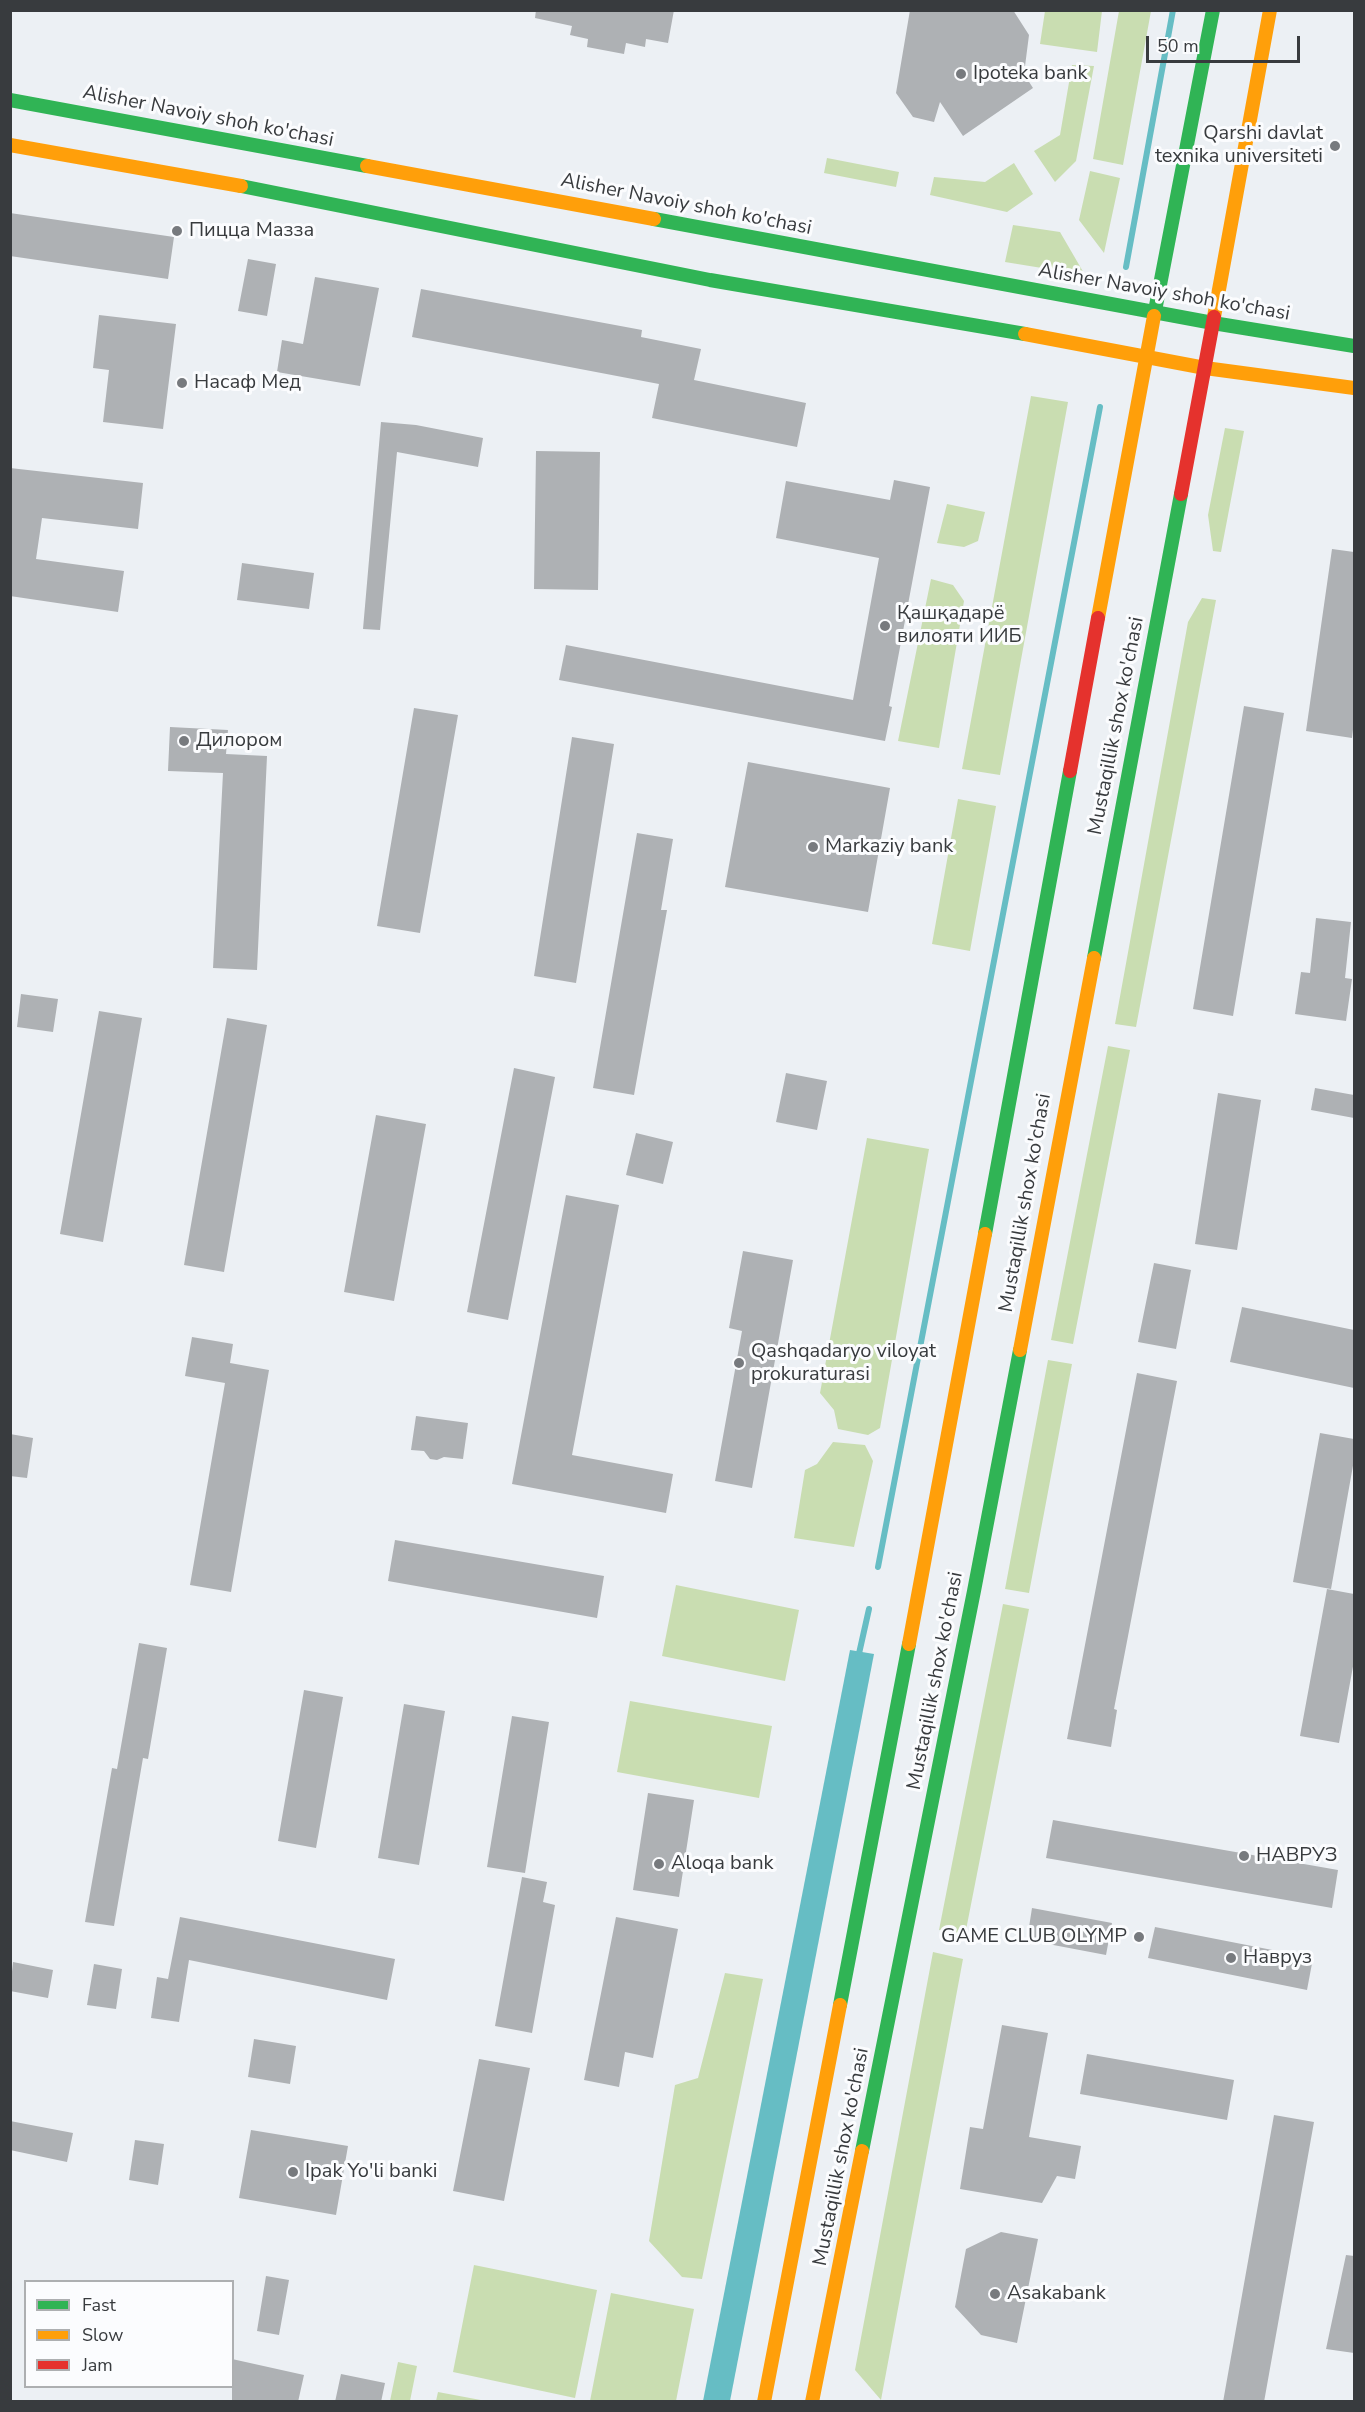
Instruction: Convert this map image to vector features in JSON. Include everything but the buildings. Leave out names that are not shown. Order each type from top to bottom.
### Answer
[{"type":"main road","name":"Mustaqillik shox ko'chasi","points":[[764,2402],[918,1597],[1154,312],[1213,10]]},
{"type":"main road","name":"Mustaqillik shox ko'chasi","points":[[812,2402],[967,1625],[1205,368],[1270,10]]},
{"type":"main road","name":"Alisher Navoiy shoh ko'chasi","points":[[10,100],[1213,323],[1354,346]]},
{"type":"main road","points":[[10,145],[263,190],[710,280],[1205,368],[1354,388]]},
{"type":"green space","points":[[1045,11],[1102,11],[1097,52],[1040,44]]},
{"type":"green space","points":[[1119,11],[1151,11],[1123,165],[1093,159]]},
{"type":"green space","points":[[1072,65],[1094,66],[1076,161],[1055,182],[1034,151],[1060,135]]},
{"type":"green space","points":[[827,158],[899,172],[896,187],[824,173]]},
{"type":"green space","points":[[1014,163],[1033,194],[1007,212],[930,195],[934,177],[985,182]]},
{"type":"green space","points":[[1090,171],[1120,178],[1104,253],[1079,220]]},
{"type":"green space","points":[[1013,225],[1060,232],[1085,275],[1005,262]]},
{"type":"green space","points":[[1031,396],[1068,402],[1000,775],[962,769]]},
{"type":"green space","points":[[1225,428],[1244,431],[1221,552],[1213,551],[1208,515]]},
{"type":"green space","points":[[947,504],[985,512],[978,541],[964,547],[937,543]]},
{"type":"green space","points":[[931,579],[953,585],[964,601],[939,748],[898,741]]},
{"type":"green space","points":[[1202,598],[1216,600],[1136,1027],[1115,1024],[1188,622]]},
{"type":"green space","points":[[958,799],[996,806],[970,951],[932,944]]},
{"type":"green space","points":[[1108,1046],[1130,1050],[1073,1344],[1051,1340]]},
{"type":"green space","points":[[867,1138],[929,1149],[880,1428],[868,1435],[838,1429],[834,1410],[820,1393]]},
{"type":"green space","points":[[1048,1360],[1072,1364],[1029,1593],[1005,1589]]},
{"type":"green space","points":[[833,1442],[865,1445],[873,1461],[854,1547],[794,1538],[805,1470],[817,1464]]},
{"type":"green space","points":[[676,1585],[799,1610],[785,1681],[662,1656]]},
{"type":"green space","points":[[1003,1604],[1029,1609],[965,1935],[939,1930]]},
{"type":"green space","points":[[630,1701],[772,1726],[759,1798],[617,1772]]},
{"type":"green space","points":[[933,1952],[963,1959],[881,2400],[855,2370]]},
{"type":"green space","points":[[725,1973],[763,1979],[702,2279],[682,2277],[649,2241],[675,2085],[698,2078]]},
{"type":"green space","points":[[474,2265],[597,2290],[575,2398],[453,2372]]},
{"type":"green space","points":[[611,2293],[694,2309],[676,2401],[590,2401]]},
{"type":"green space","points":[[398,2362],[417,2366],[410,2401],[390,2401]]},
{"type":"green space","points":[[438,2392],[486,2401],[436,2401]]},
{"type":"water","points":[[850,1650],[874,1654],[730,2401],[703,2401]]},
{"type":"waterway","points":[[1126,267],[1173,10]]},
{"type":"waterway","points":[[878,1567],[1100,407]]},
{"type":"waterway","points":[[858,1658],[869,1609]]},
{"type":"traffic: fast","points":[[1154,316],[1213,10]]},
{"type":"traffic: fast","points":[[10,100],[367,166]]},
{"type":"traffic: fast","points":[[241,186],[710,280],[1025,334]]},
{"type":"traffic: fast","points":[[654,219],[1213,323],[1354,346]]},
{"type":"traffic: fast","points":[[1094,958],[1181,494]]},
{"type":"traffic: fast","points":[[985,1234],[1070,771]]},
{"type":"traffic: fast","points":[[862,2151],[1020,1350]]},
{"type":"traffic: fast","points":[[840,2005],[909,1644]]},
{"type":"traffic: slow","points":[[1214,317],[1270,10]]},
{"type":"traffic: slow","points":[[10,145],[241,186]]},
{"type":"traffic: slow","points":[[367,166],[654,219]]},
{"type":"traffic: slow","points":[[1098,618],[1154,316]]},
{"type":"traffic: slow","points":[[1025,334],[1205,368],[1354,388]]},
{"type":"traffic: slow","points":[[1020,1350],[1094,958]]},
{"type":"traffic: slow","points":[[909,1644],[985,1234]]},
{"type":"traffic: slow","points":[[764,2402],[840,2005]]},
{"type":"traffic: slow","points":[[812,2402],[862,2151]]},
{"type":"traffic: jam","points":[[1181,494],[1214,317]]},
{"type":"traffic: jam","points":[[1070,771],[1098,618]]},
{"type":"place","name":"Ipoteka bank","points":[[961,74]]},
{"type":"place","name":"Qarshi davlat texnika universiteti","points":[[1335,146]]},
{"type":"place","name":"Пицца Мазза","points":[[177,231]]},
{"type":"place","name":"Насаф Мед","points":[[182,383]]},
{"type":"place","name":"Қашқадарё вилояти ИИБ","points":[[885,626]]},
{"type":"place","name":"Дилором","points":[[184,741]]},
{"type":"place","name":"Markaziy bank","points":[[813,847]]},
{"type":"place","name":"Qashqadaryo viloyat prokuraturasi","points":[[739,1363]]},
{"type":"place","name":"НАВРУЗ","points":[[1244,1856]]},
{"type":"place","name":"Aloqa bank","points":[[659,1864]]},
{"type":"place","name":"GAME CLUB OLYMP","points":[[1139,1937]]},
{"type":"place","name":"Навруз","points":[[1231,1958]]},
{"type":"place","name":"Ipak Yo'li banki","points":[[293,2172]]},
{"type":"place","name":"Asakabank","points":[[995,2294]]}]
